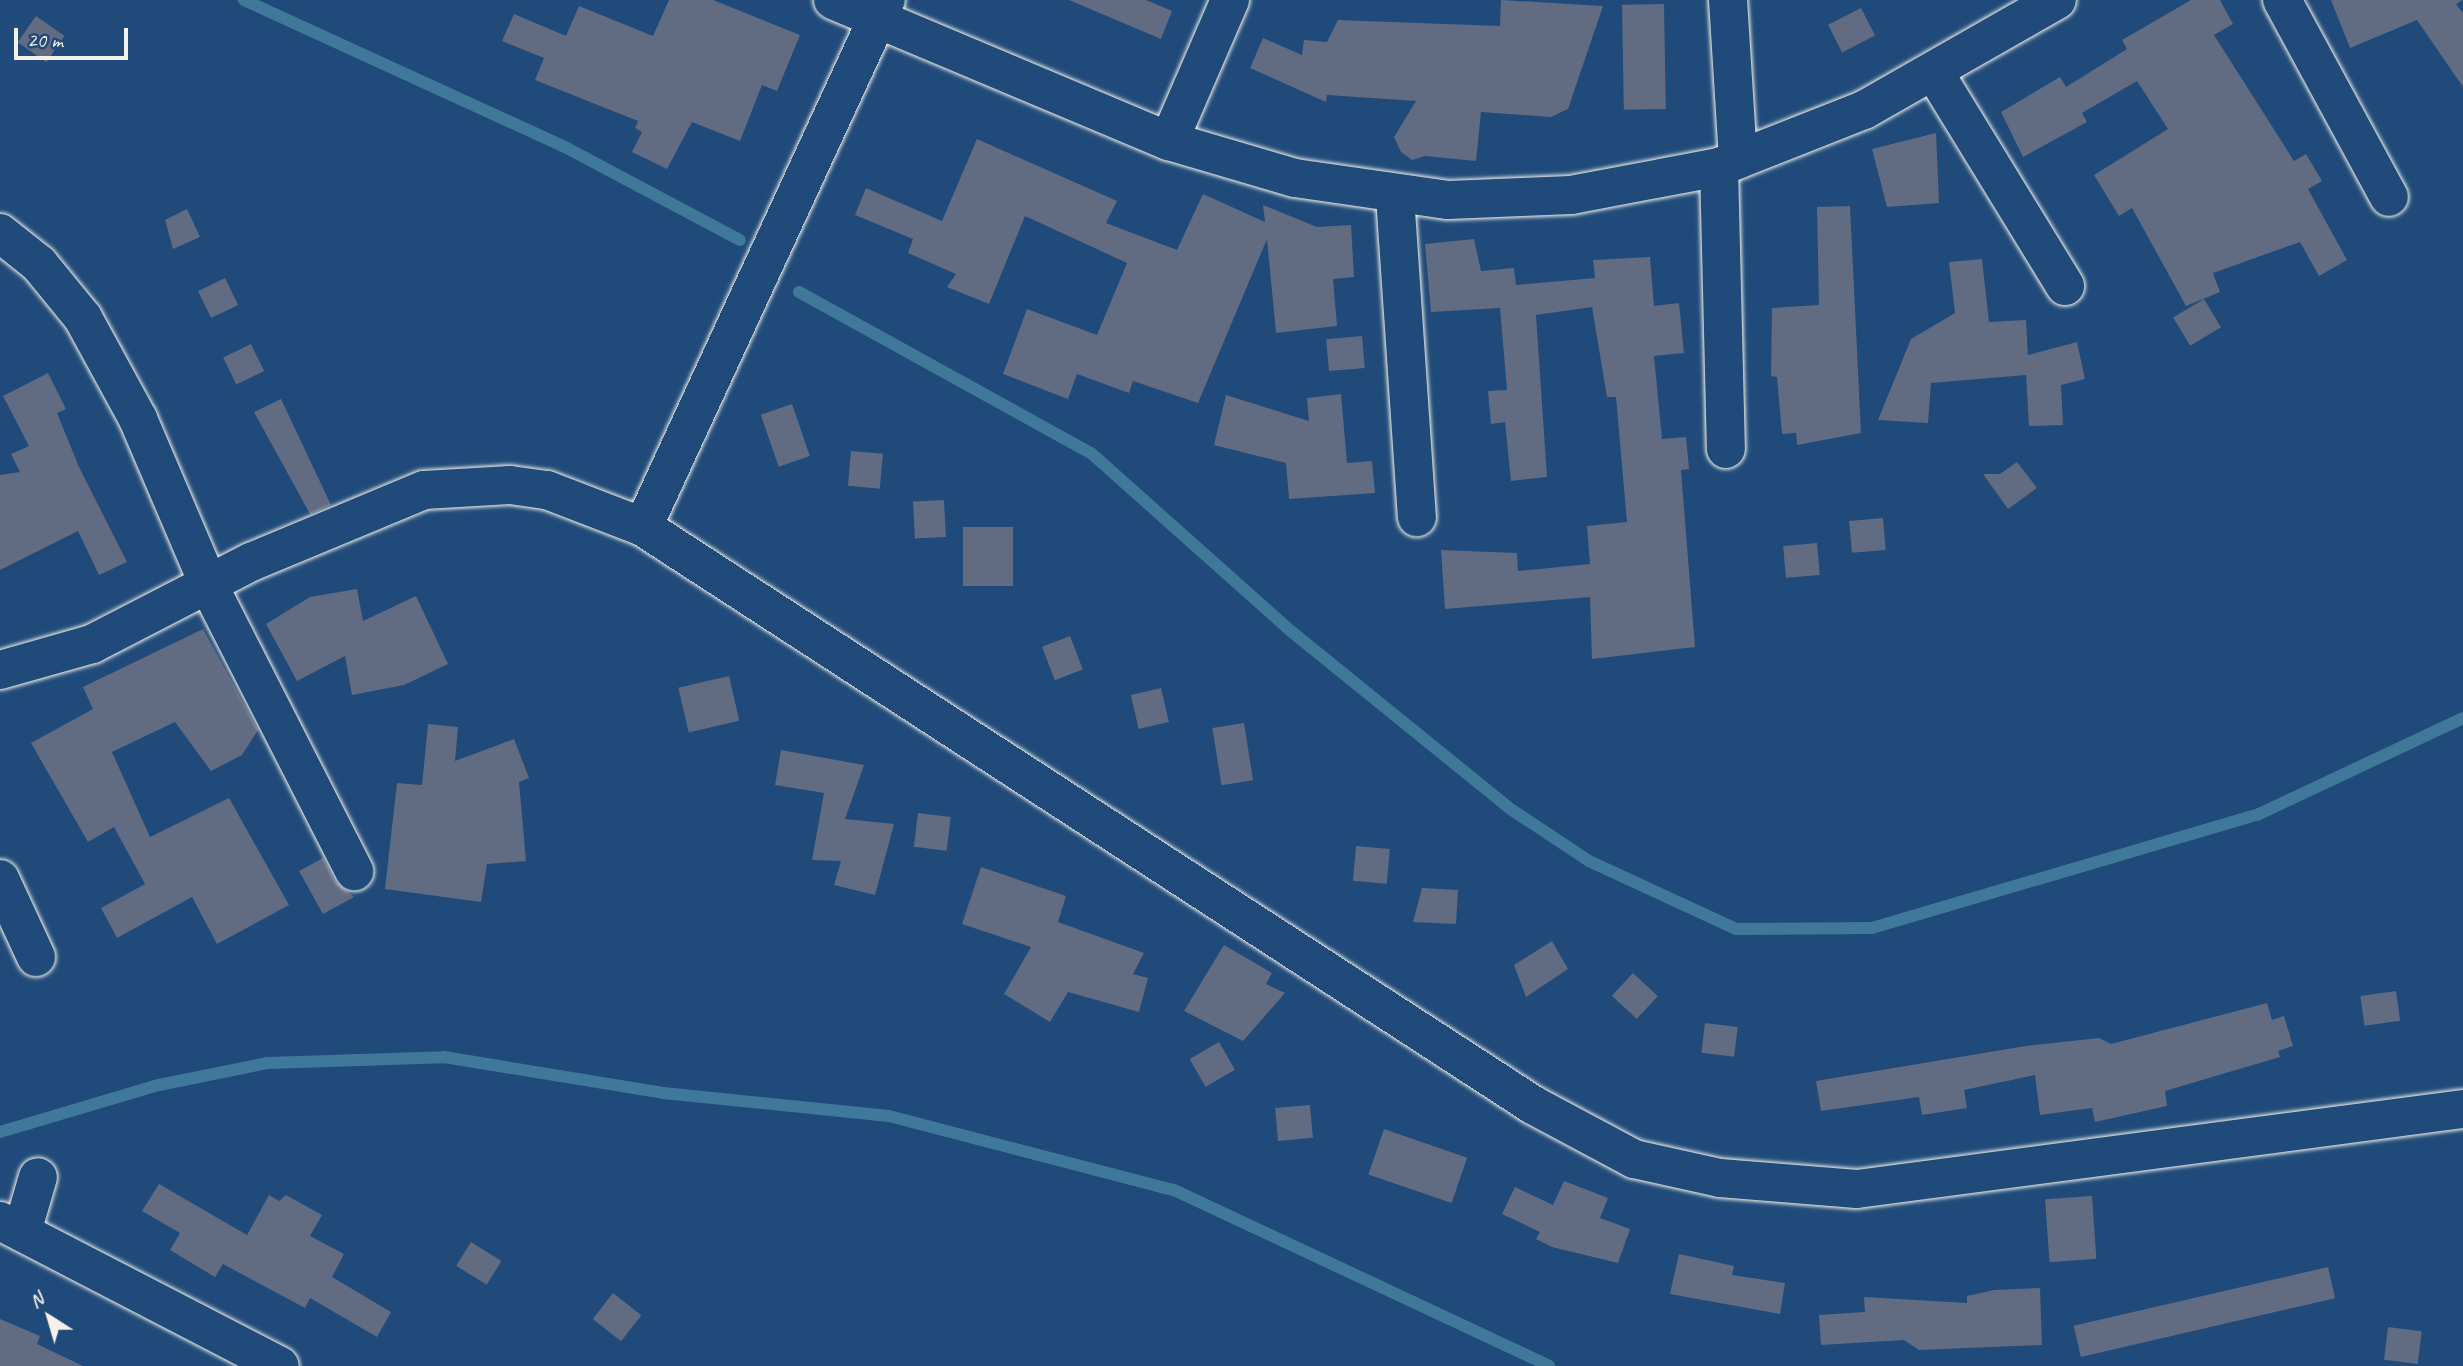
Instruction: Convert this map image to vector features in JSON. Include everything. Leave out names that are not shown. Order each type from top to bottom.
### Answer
[{"type":"street","points":[[833,0],[882,10],[1169,141],[1295,178],[1395,196],[1571,195],[1728,164],[1864,110],[2057,0]]},
{"type":"street","points":[[1169,141],[1230,0]]},
{"type":"street","points":[[1726,449],[1728,0]]},
{"type":"street","points":[[2282,0],[2389,197]]},
{"type":"street","points":[[643,527],[882,10]]},
{"type":"street","points":[[1934,72],[2065,286]]},
{"type":"street","points":[[1395,196],[1417,517]]},
{"type":"street","points":[[0,233],[39,264],[83,317],[138,419],[210,588],[354,871]]},
{"type":"street","points":[[0,670],[92,644],[210,588],[251,562],[424,490],[510,485],[547,491],[643,527],[1533,1105],[1634,1159],[1720,1178],[1857,1189],[2463,1109]]},
{"type":"street","points":[[0,879],[36,957]]},
{"type":"street","points":[[38,1177],[11,1226],[279,1366]]},
{"type":"building","points":[[669,0],[713,0],[800,35],[777,91],[762,85],[740,141],[692,122],[667,169],[632,152],[642,132],[635,128],[638,121],[535,80],[544,58],[502,41],[514,14],[566,36],[579,6],[653,36]]},
{"type":"building","points":[[1069,0],[1146,0],[1172,11],[1161,39]]},
{"type":"building","points":[[1501,0],[1603,6],[1568,109],[1551,117],[1481,112],[1476,161],[1425,156],[1412,160],[1401,152],[1394,137],[1416,101],[1327,95],[1326,102],[1250,68],[1263,38],[1302,55],[1304,40],[1327,42],[1338,20],[1500,26]]},
{"type":"building","points":[[2191,0],[2220,0],[2233,24],[2214,35],[2294,161],[2306,154],[2322,181],[2308,189],[2347,260],[2319,276],[2300,242],[2213,273],[2220,292],[2186,306],[2132,208],[2119,216],[2094,175],[2168,129],[2137,81],[2082,113],[2087,122],[2023,157],[2001,112],[2060,77],[2066,87],[2127,49],[2122,40]]},
{"type":"building","points":[[2331,0],[2463,0],[2456,4],[2463,13],[2463,87],[2417,20],[2350,48]]},
{"type":"building","points":[[1664,4],[1666,109],[1624,110],[1622,5]]},
{"type":"building","points":[[1861,8],[1875,36],[1842,52],[1828,25]]},
{"type":"building","points":[[36,16],[65,36],[46,62],[18,42]]},
{"type":"building","points":[[1936,133],[1939,203],[1887,207],[1872,149]]},
{"type":"building","points":[[977,139],[1117,201],[1106,223],[1177,250],[1203,194],[1265,222],[1263,205],[1317,227],[1351,225],[1354,277],[1333,279],[1337,326],[1276,333],[1267,239],[1198,403],[1133,381],[1129,393],[1077,374],[1068,399],[1003,374],[1027,309],[1097,335],[1127,263],[1025,216],[989,304],[947,287],[956,274],[908,253],[913,239],[855,215],[866,188],[942,221]]},
{"type":"building","points":[[1850,206],[1861,433],[1797,445],[1796,433],[1782,434],[1777,377],[1771,376],[1772,308],[1819,305],[1817,207]]},
{"type":"building","points":[[187,209],[200,237],[173,249],[165,220]]},
{"type":"building","points":[[1474,239],[1481,271],[1514,268],[1516,285],[1595,278],[1593,260],[1650,257],[1654,306],[1679,303],[1684,353],[1654,356],[1662,439],[1686,437],[1689,469],[1681,470],[1695,647],[1592,659],[1590,597],[1445,609],[1441,550],[1517,553],[1518,571],[1590,564],[1587,526],[1627,522],[1616,397],[1607,397],[1592,307],[1536,315],[1547,477],[1511,481],[1505,422],[1491,424],[1488,391],[1507,390],[1500,308],[1431,312],[1425,244]]},
{"type":"building","points":[[1982,259],[1989,322],[2026,320],[2028,355],[2077,342],[2085,379],[2061,385],[2063,425],[2029,426],[2026,375],[1931,383],[1928,423],[1878,420],[1911,339],[1955,313],[1949,262]]},
{"type":"building","points":[[225,278],[238,305],[211,318],[198,291]]},
{"type":"building","points":[[2204,299],[2221,327],[2190,346],[2173,318]]},
{"type":"building","points":[[1362,336],[1365,368],[1329,371],[1326,339]]},
{"type":"building","points":[[251,344],[264,371],[236,385],[223,358]]},
{"type":"building","points":[[48,373],[66,409],[57,413],[79,467],[127,562],[99,575],[78,531],[0,570],[0,475],[20,472],[11,454],[29,446],[3,396]]},
{"type":"building","points":[[1341,394],[1347,463],[1372,461],[1375,493],[1289,499],[1286,463],[1214,445],[1226,395],[1309,421],[1307,398]]},
{"type":"building","points":[[281,399],[331,505],[310,514],[254,412]]},
{"type":"building","points":[[792,404],[810,456],[779,467],[761,415]]},
{"type":"building","points":[[851,451],[883,454],[880,489],[848,486]]},
{"type":"building","points":[[2017,462],[2037,488],[2008,509],[1983,474],[2000,474]]},
{"type":"building","points":[[944,500],[946,537],[915,539],[913,502]]},
{"type":"building","points":[[1883,518],[1886,550],[1852,553],[1849,521]]},
{"type":"building","points":[[963,527],[1013,527],[1013,586],[963,586]]},
{"type":"building","points":[[1817,543],[1820,575],[1786,578],[1783,546]]},
{"type":"building","points":[[357,589],[363,621],[416,596],[448,664],[404,685],[352,695],[345,656],[297,681],[266,624],[310,597]]},
{"type":"building","points":[[203,629],[258,730],[242,755],[211,771],[175,722],[112,752],[150,837],[229,798],[289,905],[217,944],[192,897],[117,938],[101,908],[145,884],[114,827],[88,842],[31,743],[93,709],[83,687]]},
{"type":"building","points":[[1070,636],[1083,670],[1055,680],[1042,647]]},
{"type":"building","points":[[729,676],[739,721],[689,733],[678,688]]},
{"type":"building","points":[[1161,688],[1169,722],[1139,729],[1131,695]]},
{"type":"building","points":[[1244,723],[1253,780],[1221,785],[1212,728]]},
{"type":"building","points":[[428,724],[458,727],[455,761],[514,739],[529,778],[519,782],[526,861],[487,864],[481,902],[385,889],[397,783],[422,785]]},
{"type":"building","points":[[781,750],[864,765],[845,819],[894,824],[875,895],[834,885],[841,861],[812,860],[824,793],[775,785]]},
{"type":"building","points":[[918,813],[951,817],[947,851],[914,847]]},
{"type":"building","points":[[1356,846],[1390,849],[1387,884],[1353,881]]},
{"type":"building","points":[[323,858],[335,881],[354,897],[323,914],[299,871]]},
{"type":"building","points":[[981,867],[1066,896],[1058,922],[1144,953],[1133,974],[1148,978],[1139,1012],[1068,992],[1050,1022],[1004,994],[1031,947],[962,924]]},
{"type":"building","points":[[1422,888],[1458,890],[1456,924],[1413,922]]},
{"type":"building","points":[[1552,941],[1568,969],[1526,997],[1514,965]]},
{"type":"building","points":[[1224,945],[1272,973],[1266,984],[1285,993],[1243,1041],[1184,1011]]},
{"type":"building","points":[[1633,973],[1658,996],[1637,1019],[1612,996]]},
{"type":"building","points":[[2396,991],[2400,1021],[2365,1026],[2360,996]]},
{"type":"building","points":[[2267,1003],[2272,1020],[2284,1016],[2293,1046],[2278,1051],[2280,1057],[2165,1091],[2167,1106],[2095,1122],[2092,1108],[2040,1115],[2035,1075],[1964,1090],[1967,1108],[1922,1115],[1919,1097],[1821,1111],[1816,1081],[2026,1046],[2099,1038],[2111,1044]]},
{"type":"building","points":[[1705,1023],[1738,1027],[1734,1057],[1701,1053]]},
{"type":"building","points":[[1219,1042],[1235,1070],[1206,1087],[1190,1059]]},
{"type":"building","points":[[1310,1105],[1313,1138],[1278,1141],[1275,1108]]},
{"type":"building","points":[[1384,1129],[1467,1158],[1452,1203],[1368,1174]]},
{"type":"building","points":[[1564,1181],[1608,1198],[1600,1218],[1630,1229],[1618,1263],[1552,1247],[1536,1239],[1540,1232],[1502,1214],[1515,1187],[1553,1205]]},
{"type":"building","points":[[159,1184],[247,1235],[269,1195],[279,1201],[286,1195],[322,1215],[310,1236],[344,1254],[332,1277],[391,1312],[377,1337],[310,1298],[305,1308],[223,1264],[215,1277],[170,1250],[180,1233],[142,1211]]},
{"type":"building","points":[[2092,1196],[2096,1259],[2050,1262],[2045,1199]]},
{"type":"building","points":[[471,1242],[502,1261],[487,1285],[456,1266]]},
{"type":"building","points":[[1679,1254],[1734,1266],[1732,1275],[1785,1283],[1780,1314],[1670,1294]]},
{"type":"building","points":[[2328,1267],[2335,1298],[2081,1357],[2074,1326]]},
{"type":"building","points":[[2040,1288],[2042,1345],[1919,1350],[1904,1340],[1821,1345],[1819,1315],[1865,1312],[1864,1297],[1967,1303],[1967,1296],[1994,1290]]},
{"type":"building","points":[[613,1293],[641,1315],[621,1341],[593,1319]]},
{"type":"building","points":[[0,1319],[40,1336],[37,1344],[83,1366],[0,1366]]},
{"type":"building","points":[[2388,1327],[2422,1331],[2418,1364],[2384,1360]]},
{"type":"waterway","points":[[244,0],[565,147],[740,240]]},
{"type":"waterway","points":[[799,292],[1091,453],[1292,632],[1509,808],[1589,861],[1736,929],[1872,928],[2257,815],[2463,718]]},
{"type":"waterway","points":[[0,1132],[159,1085],[267,1063],[444,1057],[663,1093],[889,1116],[1174,1190],[1549,1366]]}]
